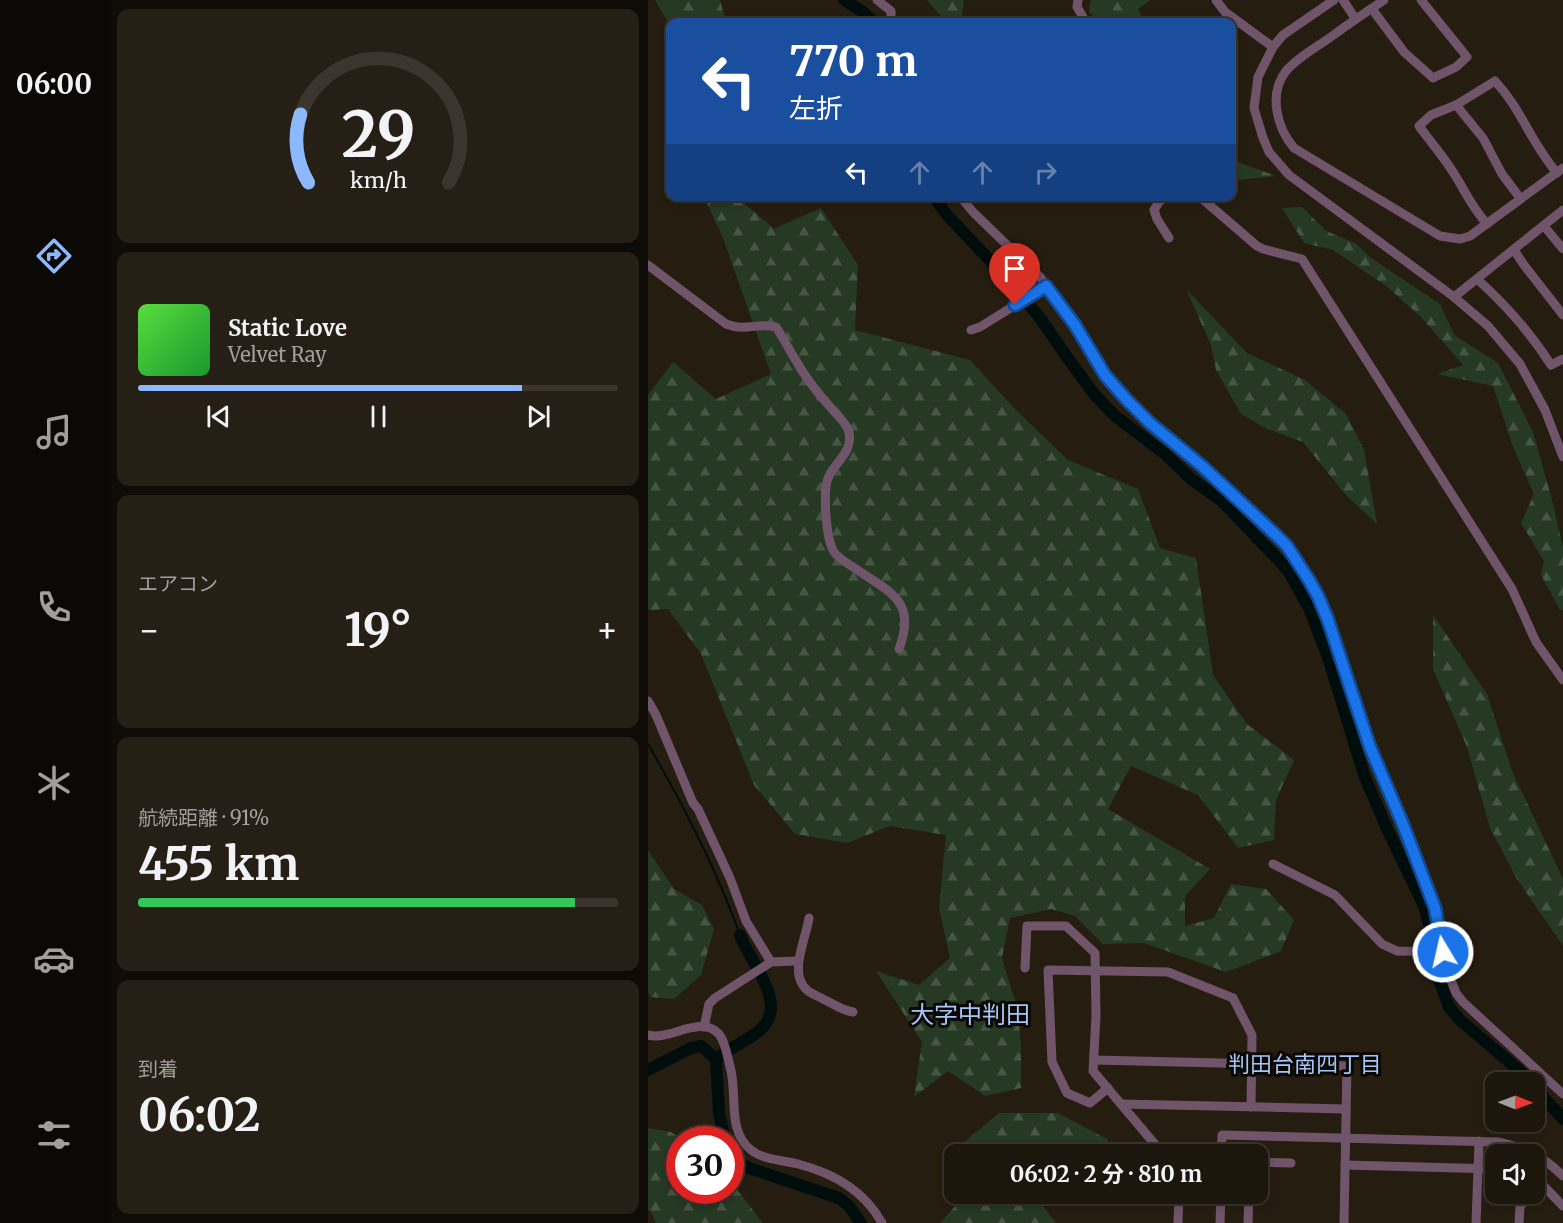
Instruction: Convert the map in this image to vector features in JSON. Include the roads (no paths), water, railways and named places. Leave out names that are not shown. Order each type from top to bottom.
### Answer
[{"type":"street","points":[[877,0],[891,11],[891,18]]},
{"type":"street","points":[[1078,0],[1077,7],[1084,18]]},
{"type":"street","points":[[1216,0],[1233,18]]},
{"type":"street","points":[[1334,0],[1283,35],[1273,47],[1258,76],[1254,108],[1269,152],[1289,175],[1454,297],[1488,326],[1520,363],[1545,410],[1563,457]]},
{"type":"street","points":[[1343,0],[1355,18]]},
{"type":"street","points":[[1384,0],[1307,53],[1285,73],[1277,92],[1276,105],[1277,117],[1286,139],[1306,156],[1440,236],[1460,239],[1470,236],[1487,224],[1520,198],[1560,171],[1534,144],[1517,108],[1495,81],[1456,105],[1431,115],[1419,126],[1454,173],[1476,212],[1487,224]]},
{"type":"street","points":[[1372,9],[1404,52],[1432,78],[1456,67],[1467,57],[1420,0]]},
{"type":"street","points":[[1236,20],[1273,47]]},
{"type":"street","points":[[1456,105],[1483,138],[1502,174],[1520,198]]},
{"type":"street","points":[[964,201],[1040,277],[1075,325],[1105,375],[1125,398],[1287,546],[1318,596],[1328,620],[1370,747],[1435,908],[1437,952],[1456,993],[1563,1094]]},
{"type":"street","points":[[1160,201],[1154,210],[1169,238]]},
{"type":"street","points":[[1205,201],[1257,246],[1302,260],[1512,589],[1536,642],[1563,680]]},
{"type":"street","points":[[1454,297],[1563,210]]},
{"type":"street","points":[[1544,226],[1563,249]]},
{"type":"street","points":[[1514,250],[1563,315]]},
{"type":"street","points":[[648,265],[726,324],[737,328],[767,325],[776,327],[806,376],[849,431],[846,453],[828,477],[826,525],[834,551],[902,604],[905,615],[898,649]]},
{"type":"street","points":[[1477,279],[1519,321],[1538,344],[1551,365],[1563,359]]},
{"type":"street","points":[[971,330],[981,327],[1046,286]]},
{"type":"street","points":[[648,701],[656,715],[688,794],[698,809],[730,878],[746,921],[771,962]]},
{"type":"street","points":[[1273,864],[1335,895],[1374,937],[1390,949],[1437,952]]},
{"type":"street","points":[[809,918],[807,936],[797,961],[802,984],[807,990],[842,1010],[853,1012]]},
{"type":"street","points":[[1025,968],[1027,926],[1066,926],[1095,953],[1093,1071],[1155,1144]]},
{"type":"street","points":[[704,1027],[709,1004],[715,998],[771,962],[797,961]]},
{"type":"street","points":[[1108,1088],[1090,1103],[1066,1094],[1052,1062],[1048,970],[1168,972],[1233,998],[1252,1035],[1251,1107]]},
{"type":"street","points":[[648,1035],[661,1037],[704,1027],[718,1033],[723,1041],[732,1076],[735,1116],[743,1143],[753,1152],[767,1158],[798,1164],[833,1176],[849,1185],[871,1207],[882,1223]]},
{"type":"street","points":[[1094,1060],[1347,1066],[1344,1223]]},
{"type":"street","points":[[1121,1104],[1346,1109]]},
{"type":"street","points":[[1222,1144],[1222,1135],[1479,1141],[1518,1146],[1539,1155],[1563,1176]]},
{"type":"street","points":[[1476,1223],[1479,1141]]},
{"type":"street","points":[[1268,1162],[1291,1163]]},
{"type":"street","points":[[1345,1165],[1485,1168]]},
{"type":"street","points":[[1545,1186],[1563,1206]]},
{"type":"street","points":[[1178,1223],[1179,1204]]},
{"type":"street","points":[[1220,1223],[1221,1204]]},
{"type":"street","points":[[1248,1223],[1249,1204]]},
{"type":"street","points":[[1519,1223],[1522,1204]]},
{"type":"waterway","points":[[844,0],[870,18]]},
{"type":"waterway","points":[[937,201],[1015,287],[1094,394],[1114,415],[1165,454],[1191,479],[1222,501],[1288,570],[1309,608],[1328,657],[1364,775],[1424,906],[1430,927],[1436,972],[1449,1007],[1460,1020],[1521,1072]]},
{"type":"waterway","points":[[648,744],[698,838],[721,886],[740,935]]},
{"type":"waterway","points":[[716,1059],[759,1031],[768,1021],[771,1009],[770,997],[765,984],[740,935]]},
{"type":"waterway","points":[[648,1070],[691,1048],[701,1046],[716,1059]]},
{"type":"waterway","points":[[716,1059],[722,1126]]},
{"type":"waterway","points":[[1545,1099],[1563,1119]]},
{"type":"waterway","points":[[744,1165],[839,1198],[848,1205],[861,1223]]},
{"type":"district","name":"大字中判田","points":[[970,1014]]},
{"type":"district","name":"判田台南四丁目","points":[[1305,1064]]}]
